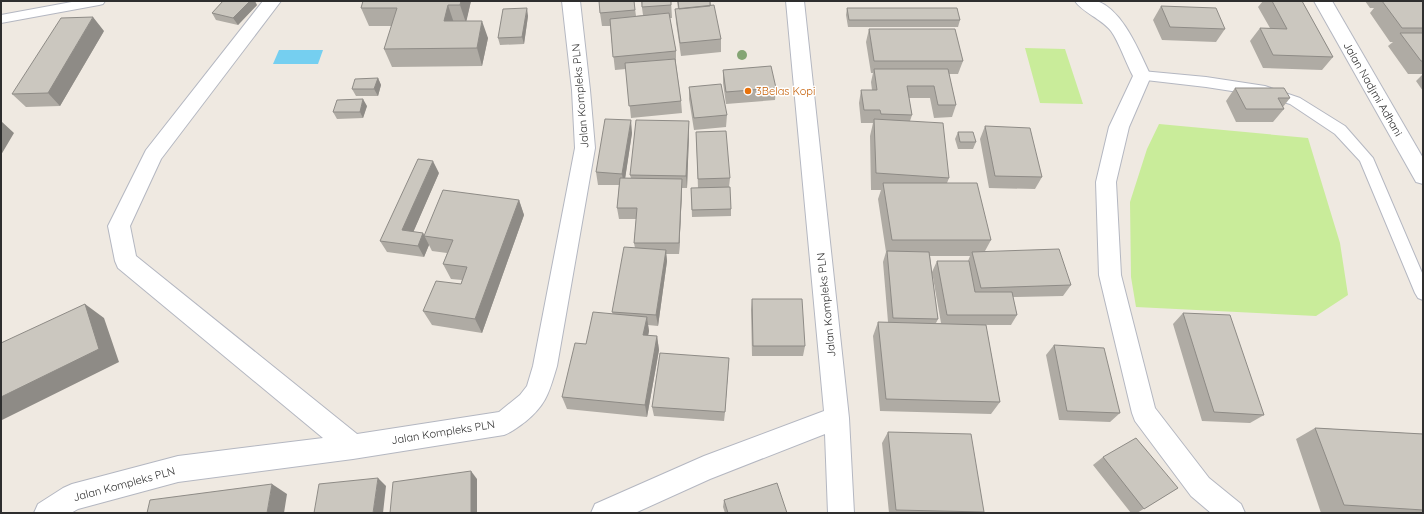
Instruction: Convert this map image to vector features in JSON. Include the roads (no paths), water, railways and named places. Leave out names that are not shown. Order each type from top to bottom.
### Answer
[{"type":"street","points":[[272,1],[153,154],[119,226],[126,261],[353,446]]},
{"type":"street","name":"Jalan Kompleks PLN","points":[[47,513],[72,496],[178,469],[353,446],[504,422],[529,403],[537,392],[545,366],[557,311],[585,148],[581,90],[571,1]]},
{"type":"street","name":"Jalan Kompleks PLN","points":[[796,1],[837,418],[841,513]]},
{"type":"street","points":[[1084,1],[1102,12],[1118,28],[1142,76],[1119,127],[1106,182],[1110,275],[1144,413],[1200,487],[1232,513]]},
{"type":"street","name":"Jalan Nadjmi Adhani","points":[[1322,1],[1423,176]]},
{"type":"street","points":[[604,513],[704,469],[837,418]]},
{"type":"lane","points":[[1,19],[99,1]]},
{"type":"lane","points":[[1142,76],[1206,82],[1265,92],[1295,101],[1340,130],[1366,158],[1423,293]]},
{"type":"water","points":[[279,50],[323,50],[318,64],[273,64]]},
{"type":"place","name":"3Belas Kopi","points":[[748,91]]}]
